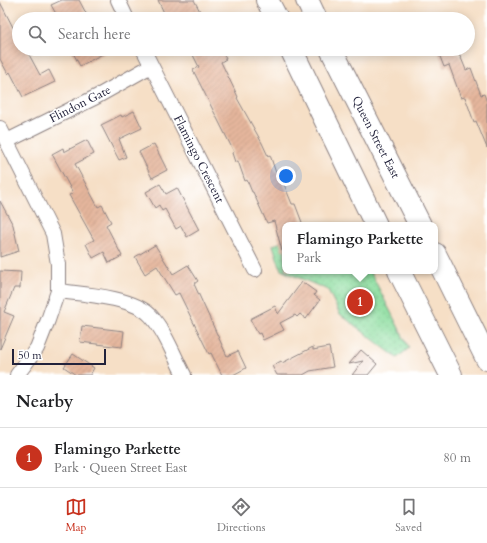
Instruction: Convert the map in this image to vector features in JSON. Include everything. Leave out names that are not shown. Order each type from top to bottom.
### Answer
[{"type":"main road","points":[[268,0],[273,12]]},
{"type":"main road","points":[[307,0],[313,12]]},
{"type":"main road","points":[[294,56],[375,222]]},
{"type":"main road","name":"Queen Street East","points":[[335,56],[418,222]]},
{"type":"main road","points":[[438,260],[487,359]]},
{"type":"main road","points":[[400,274],[451,375]]},
{"type":"main road","points":[[433,340],[429,356],[438,375]]},
{"type":"street","points":[[118,0],[124,12]]},
{"type":"street","name":"Flamingo Crescent","points":[[146,56],[256,270]]},
{"type":"street","name":"Flindon Gate","points":[[7,141],[96,97],[151,66]]},
{"type":"street","points":[[0,128],[53,234],[58,264],[58,291],[37,348],[17,375]]},
{"type":"street","points":[[58,291],[110,298],[134,305],[150,315],[162,331],[184,375]]},
{"type":"green space","points":[[282,242],[282,270],[281,270],[273,245]]},
{"type":"green space","points":[[290,274],[372,274],[409,348],[397,358],[340,314],[328,290]]},
{"type":"building","points":[[62,0],[79,0],[85,12],[55,12],[51,5]]},
{"type":"building","points":[[158,0],[194,0],[200,12],[164,12]]},
{"type":"building","points":[[0,2],[12,25],[12,56],[30,56],[40,75],[49,70],[55,82],[23,97],[10,72],[8,74],[0,59]]},
{"type":"building","points":[[75,56],[99,56],[80,66]]},
{"type":"building","points":[[194,56],[224,56],[226,59],[221,62],[238,97],[237,98],[268,156],[270,155],[276,173],[279,172],[292,204],[295,204],[302,222],[282,222],[282,251],[274,221],[267,223],[247,180],[245,181],[238,161],[235,162],[232,153],[234,152],[193,70],[199,67]]},
{"type":"building","points":[[440,56],[460,56],[466,70],[471,68],[481,95],[484,94],[487,102],[487,148],[476,121],[474,122],[465,97],[461,98],[449,65],[444,67]]},
{"type":"building","points":[[134,111],[142,128],[119,139],[126,157],[119,160],[101,125],[121,115],[122,117]]},
{"type":"building","points":[[87,140],[94,154],[75,164],[98,207],[102,205],[111,222],[106,225],[122,256],[109,263],[104,252],[93,258],[86,244],[94,240],[69,195],[73,193],[52,154],[63,148],[64,152]]},
{"type":"building","points":[[154,144],[167,170],[152,178],[139,152]]},
{"type":"building","points":[[160,184],[166,194],[177,188],[199,230],[187,237],[181,226],[176,229],[165,209],[162,211],[159,205],[155,208],[146,192]]},
{"type":"building","points":[[0,201],[13,225],[19,251],[0,257]]},
{"type":"building","points":[[155,245],[173,274],[188,265],[198,281],[194,284],[227,356],[238,351],[246,368],[233,375],[222,375],[211,353],[209,354],[179,293],[175,295],[157,266],[145,274],[135,257]]},
{"type":"building","points":[[0,271],[21,272],[20,288],[14,288],[4,312],[14,316],[0,349]]},
{"type":"building","points":[[302,282],[316,292],[314,295],[320,300],[306,319],[300,314],[297,317],[295,315],[280,323],[284,330],[263,340],[250,319],[275,306],[278,314]]},
{"type":"building","points":[[82,326],[124,331],[122,347],[80,342]]},
{"type":"building","points":[[313,347],[313,350],[329,347],[333,367],[310,371],[303,375],[277,375],[272,366],[281,361],[282,363]]},
{"type":"building","points":[[361,350],[377,364],[368,375],[352,375],[363,361],[349,364]]},
{"type":"building","points":[[73,354],[94,368],[90,375],[76,375],[64,367]]},
{"type":"place","name":"Flamingo Parkette","points":[[360,302]]}]
